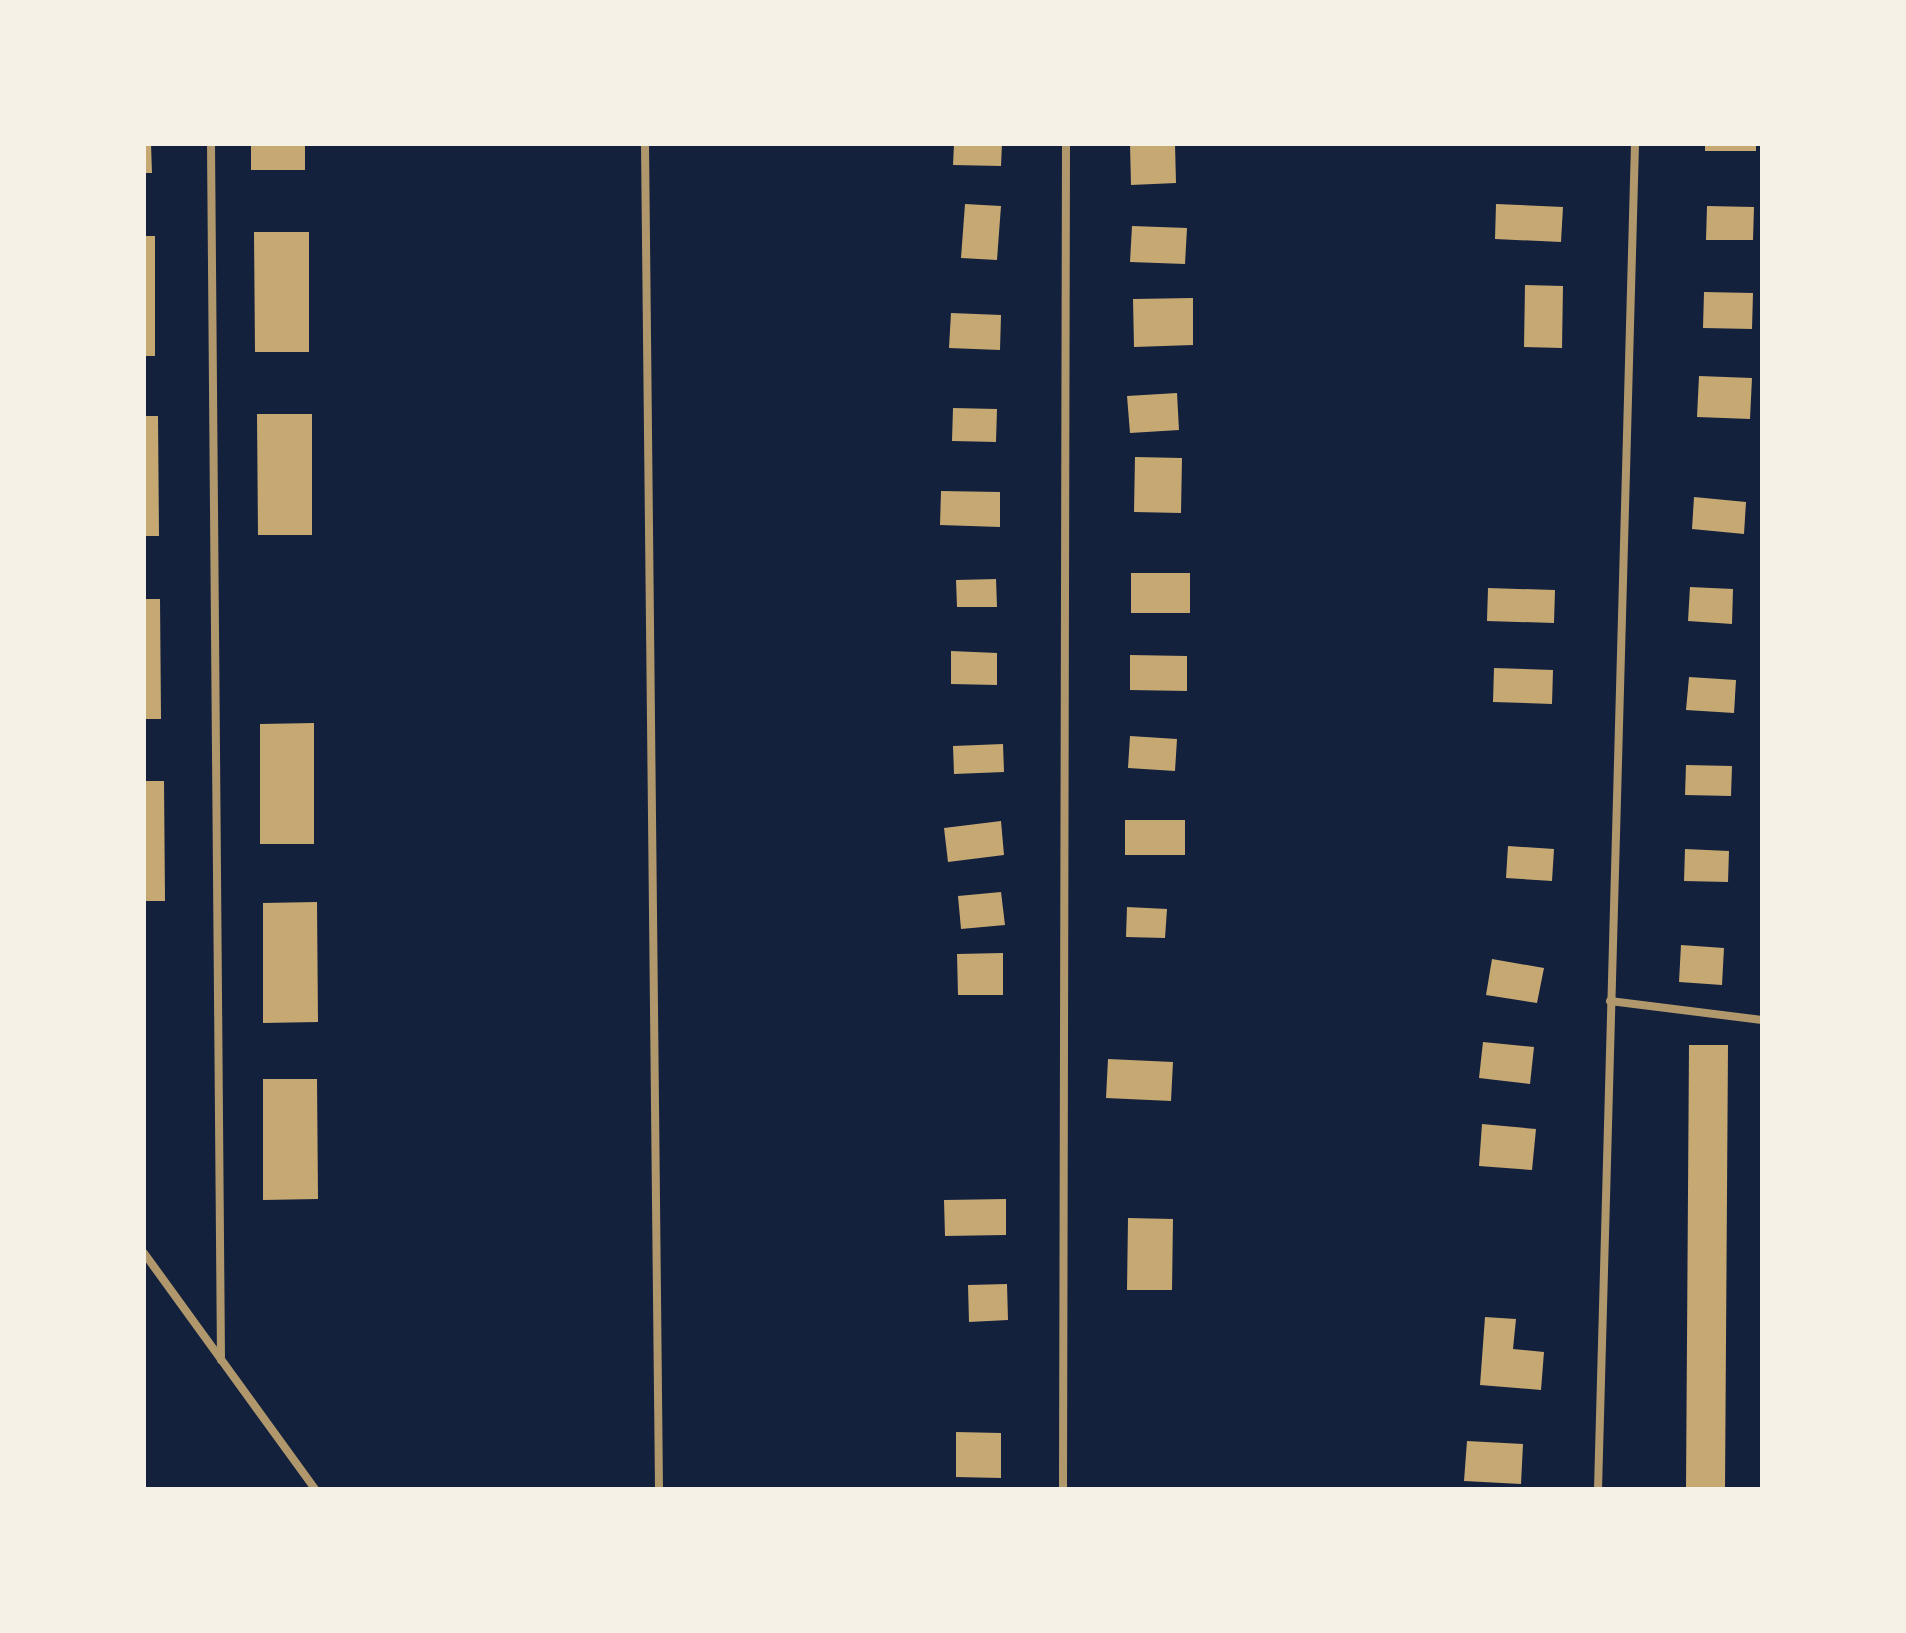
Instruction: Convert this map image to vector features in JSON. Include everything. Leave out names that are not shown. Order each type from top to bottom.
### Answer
[{"type":"street","points":[[211,144],[221,1360]]},
{"type":"street","points":[[645,144],[659,1489]]},
{"type":"street","points":[[1063,1489],[1066,144]]},
{"type":"street","points":[[1598,1489],[1635,144]]},
{"type":"street","points":[[1610,1001],[1762,1020]]},
{"type":"street","points":[[144,1253],[315,1489]]},
{"type":"building","points":[[144,144],[151,144],[152,173],[144,173]]},
{"type":"building","points":[[251,144],[305,144],[305,170],[251,170]]},
{"type":"building","points":[[954,144],[1002,144],[1001,166],[953,165]]},
{"type":"building","points":[[1130,144],[1175,144],[1176,183],[1131,185]]},
{"type":"building","points":[[1705,144],[1756,144],[1756,151],[1705,151]]},
{"type":"building","points":[[965,204],[1001,206],[997,260],[961,258]]},
{"type":"building","points":[[1496,204],[1563,207],[1561,242],[1495,239]]},
{"type":"building","points":[[1707,206],[1754,207],[1753,240],[1706,240]]},
{"type":"building","points":[[1132,226],[1187,228],[1185,264],[1130,262]]},
{"type":"building","points":[[254,232],[309,232],[309,352],[255,352]]},
{"type":"building","points":[[144,236],[155,236],[155,356],[144,356]]},
{"type":"building","points":[[1525,285],[1563,286],[1562,348],[1524,347]]},
{"type":"building","points":[[1704,292],[1753,293],[1752,329],[1703,328]]},
{"type":"building","points":[[1193,298],[1193,345],[1134,347],[1133,299]]},
{"type":"building","points":[[951,313],[1001,315],[1000,350],[949,348]]},
{"type":"building","points":[[1699,376],[1752,378],[1750,419],[1697,417]]},
{"type":"building","points":[[1177,393],[1179,430],[1130,433],[1127,396]]},
{"type":"building","points":[[953,408],[997,409],[996,442],[952,441]]},
{"type":"building","points":[[257,414],[312,414],[312,535],[258,535]]},
{"type":"building","points":[[144,416],[158,416],[159,536],[144,536]]},
{"type":"building","points":[[1135,457],[1182,458],[1181,513],[1134,512]]},
{"type":"building","points":[[941,491],[1000,492],[1000,527],[940,525]]},
{"type":"building","points":[[1694,497],[1746,502],[1744,534],[1692,529]]},
{"type":"building","points":[[1131,573],[1190,573],[1190,613],[1131,613]]},
{"type":"building","points":[[996,579],[997,607],[957,607],[956,580]]},
{"type":"building","points":[[1690,587],[1733,589],[1732,624],[1688,621]]},
{"type":"building","points":[[1488,588],[1555,590],[1554,623],[1487,621]]},
{"type":"building","points":[[144,599],[160,599],[161,719],[144,719]]},
{"type":"building","points":[[951,651],[997,653],[997,685],[951,684]]},
{"type":"building","points":[[1130,655],[1187,656],[1187,691],[1130,690]]},
{"type":"building","points":[[1494,668],[1553,670],[1552,704],[1493,702]]},
{"type":"building","points":[[1689,677],[1736,680],[1734,713],[1686,710]]},
{"type":"building","points":[[314,723],[314,844],[260,844],[260,724]]},
{"type":"building","points":[[1130,736],[1177,739],[1175,771],[1128,768]]},
{"type":"building","points":[[1003,744],[1004,772],[954,774],[953,746]]},
{"type":"building","points":[[1686,765],[1732,766],[1731,796],[1685,795]]},
{"type":"building","points":[[144,781],[164,781],[165,901],[144,901]]},
{"type":"building","points":[[1125,820],[1185,820],[1185,855],[1125,855]]},
{"type":"building","points":[[1001,821],[1004,855],[948,862],[944,828]]},
{"type":"building","points":[[1508,846],[1554,849],[1552,881],[1506,878]]},
{"type":"building","points":[[1685,849],[1729,851],[1728,882],[1684,881]]},
{"type":"building","points":[[1001,892],[1005,925],[961,929],[958,896]]},
{"type":"building","points":[[317,902],[318,1022],[263,1023],[263,903]]},
{"type":"building","points":[[1127,907],[1167,909],[1165,938],[1126,937]]},
{"type":"building","points":[[1681,945],[1724,948],[1722,985],[1679,982]]},
{"type":"building","points":[[1003,953],[1003,995],[958,995],[957,954]]},
{"type":"building","points":[[1492,959],[1544,968],[1537,1003],[1486,995]]},
{"type":"building","points":[[1483,1042],[1534,1047],[1530,1084],[1479,1078]]},
{"type":"building","points":[[1689,1045],[1728,1045],[1725,1489],[1686,1489]]},
{"type":"building","points":[[1108,1059],[1173,1062],[1171,1101],[1106,1098]]},
{"type":"building","points":[[263,1079],[317,1079],[318,1199],[263,1200]]},
{"type":"building","points":[[1482,1124],[1536,1129],[1532,1170],[1479,1166]]},
{"type":"building","points":[[1006,1199],[1006,1235],[945,1236],[944,1200]]},
{"type":"building","points":[[1128,1218],[1173,1219],[1172,1290],[1127,1290]]},
{"type":"building","points":[[1007,1284],[1008,1320],[969,1322],[968,1285]]},
{"type":"building","points":[[1485,1317],[1516,1319],[1513,1349],[1544,1352],[1541,1390],[1480,1385]]},
{"type":"building","points":[[956,1432],[1001,1433],[1001,1478],[956,1477]]},
{"type":"building","points":[[1467,1441],[1523,1444],[1521,1484],[1464,1481]]}]
